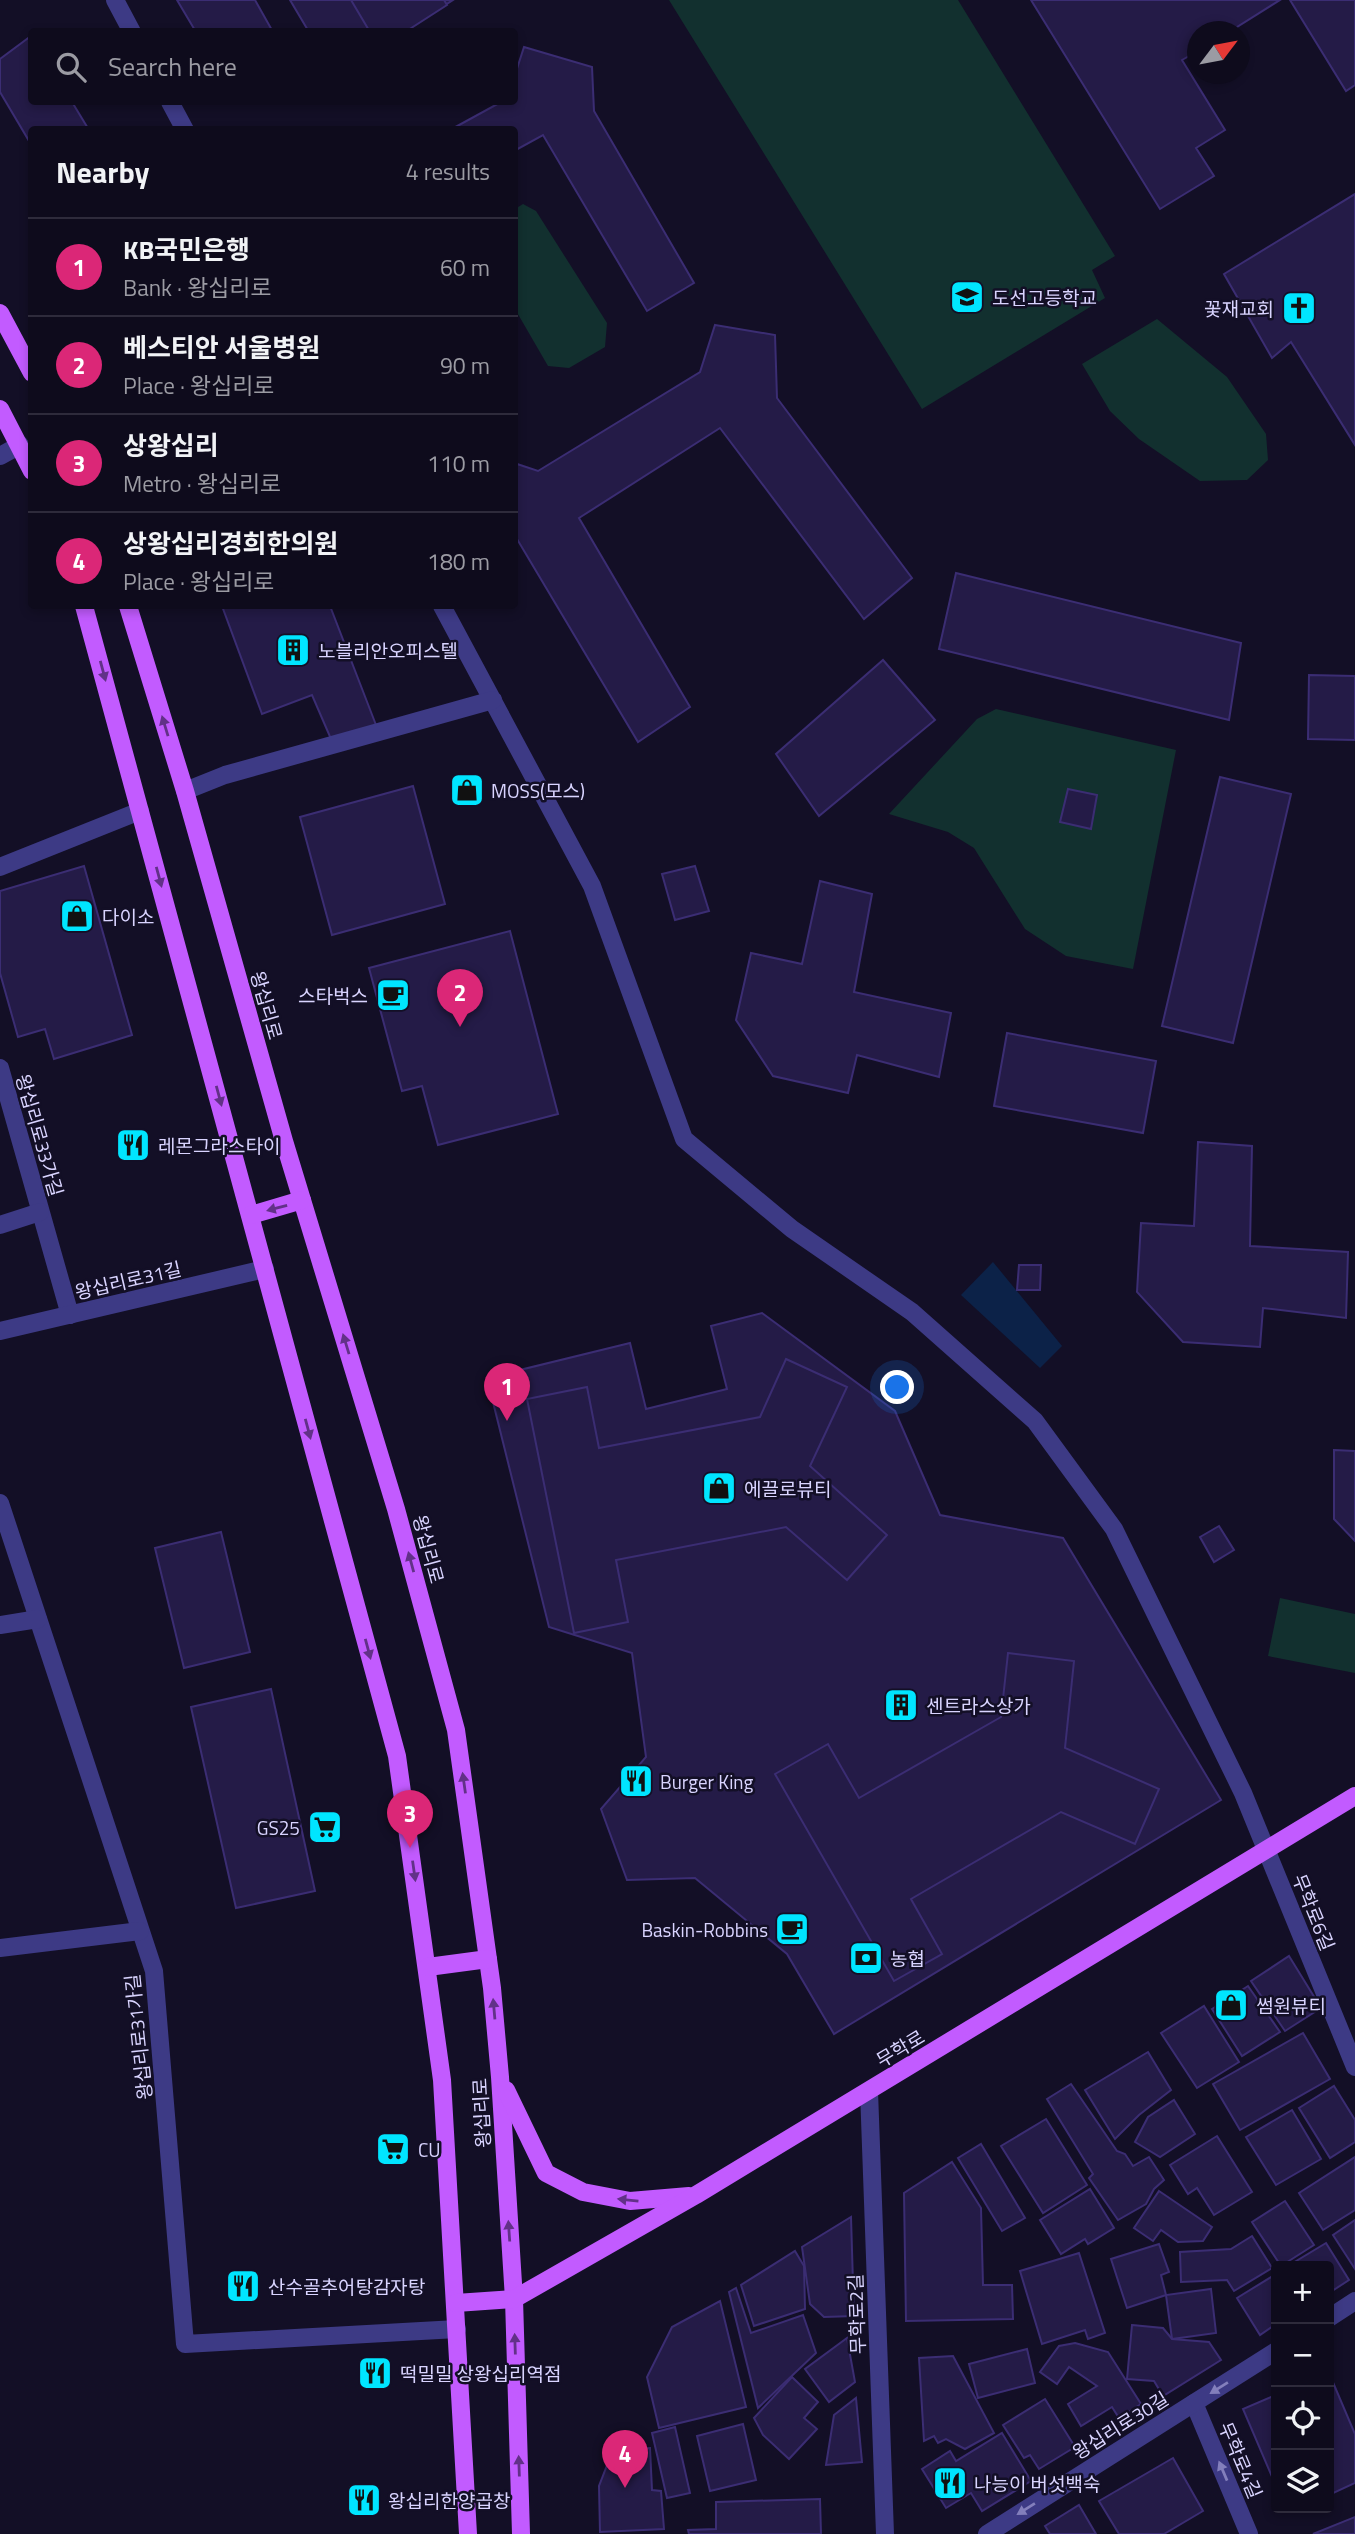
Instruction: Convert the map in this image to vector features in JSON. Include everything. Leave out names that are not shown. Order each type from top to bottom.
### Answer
[{"type":"main road","points":[[0,313],[28,366]]},
{"type":"main road","points":[[0,409],[28,462]]},
{"type":"main road","name":"왕십리로","points":[[85,609],[397,1756],[442,2080],[468,2534]]},
{"type":"main road","name":"왕십리로","points":[[129,609],[185,791],[302,1200],[396,1509],[456,1730],[488,1959],[500,2077],[513,2299],[521,2534]]},
{"type":"main road","points":[[251,1215],[302,1200]]},
{"type":"main road","name":"무학로","points":[[456,2303],[513,2299],[696,2195],[1355,1796]]},
{"type":"main road","points":[[428,1967],[488,1959]]},
{"type":"main road","points":[[500,2077],[520,2126],[546,2173],[583,2192],[630,2201],[696,2195]]},
{"type":"street","points":[[115,0],[130,28]]},
{"type":"street","points":[[172,105],[183,126]]},
{"type":"street","points":[[0,456],[20,445]]},
{"type":"street","name":"무학로6길","points":[[444,609],[592,886],[684,1139],[792,1229],[912,1312],[1035,1420],[1119,1539],[1237,1781],[1355,2067]]},
{"type":"street","points":[[185,791],[225,775],[493,700]]},
{"type":"street","points":[[0,867],[141,811]]},
{"type":"street","name":"왕십리로33가길","points":[[0,1068],[40,1212],[0,1225]]},
{"type":"street","points":[[40,1212],[70,1315]]},
{"type":"street","name":"왕십리로31길","points":[[0,1331],[265,1269]]},
{"type":"street","name":"왕십리로31가길","points":[[0,1503],[154,1971],[185,2344],[457,2329]]},
{"type":"street","points":[[0,1625],[38,1619]]},
{"type":"street","points":[[0,1948],[140,1931]]},
{"type":"street","name":"무학로2길","points":[[869,2091],[885,2534]]},
{"type":"street","points":[[1334,2315],[1355,2301]]},
{"type":"street","name":"왕십리로30길","points":[[987,2534],[1271,2354]]},
{"type":"street","name":"무학로4길","points":[[1194,2403],[1249,2534]]},
{"type":"green space","points":[[669,0],[958,0],[1115,256],[1092,270],[1105,298],[922,409]]},
{"type":"green space","points":[[523,204],[536,211],[607,323],[605,347],[569,368],[548,366],[518,314],[518,207]]},
{"type":"green space","points":[[1157,319],[1227,377],[1266,434],[1268,460],[1247,480],[1200,481],[1139,439],[1110,411],[1082,364]]},
{"type":"green space","points":[[996,709],[1176,750],[1133,969],[1066,956],[1025,929],[974,848],[948,832],[889,814],[977,719]]},
{"type":"green space","points":[[1280,1598],[1355,1614],[1355,1673],[1268,1656]]},
{"type":"water","points":[[993,1262],[1062,1346],[1040,1368],[961,1295]]},
{"type":"building","points":[[177,0],[255,0],[271,28],[194,28]]},
{"type":"building","points":[[290,0],[453,0],[409,28],[307,28]]},
{"type":"building","points":[[351,0],[444,0],[447,5],[411,28],[368,28]]},
{"type":"building","points":[[1031,0],[1280,0],[1247,21],[1187,21],[1187,57],[1182,60],[1187,68],[1187,84],[1197,84],[1225,130],[1196,148],[1214,176],[1160,209]]},
{"type":"building","points":[[1290,0],[1355,0],[1355,85],[1346,91]]},
{"type":"building","points":[[28,38],[28,105],[74,105],[87,126],[28,126],[28,139],[0,92],[0,59]]},
{"type":"building","points":[[524,47],[592,67],[594,111],[694,283],[647,311],[543,135],[518,149],[518,126],[457,126],[496,105],[518,105],[518,66]]},
{"type":"building","name":"꽃재교회","points":[[1355,194],[1355,445],[1291,342],[1272,358],[1224,274]]},
{"type":"building","points":[[715,325],[775,335],[777,398],[912,578],[864,619],[720,428],[579,518],[690,707],[638,742],[518,541],[518,464],[538,471],[700,372]]},
{"type":"building","points":[[956,573],[1241,643],[1229,720],[939,649]]},
{"type":"building","name":"노블리안오피스텔","points":[[223,609],[331,609],[376,725],[331,739],[312,695],[262,714]]},
{"type":"building","points":[[883,660],[935,720],[819,816],[776,754]]},
{"type":"building","points":[[1309,675],[1355,676],[1355,740],[1308,739]]},
{"type":"building","points":[[1220,777],[1291,794],[1233,1043],[1162,1026]]},
{"type":"building","points":[[413,786],[445,904],[332,935],[300,817]]},
{"type":"building","points":[[1068,789],[1097,795],[1091,829],[1060,822]]},
{"type":"building","points":[[84,866],[132,1035],[54,1059],[45,1029],[18,1037],[0,973],[0,891]]},
{"type":"building","points":[[695,866],[709,911],[675,920],[662,874]]},
{"type":"building","points":[[820,881],[872,894],[854,992],[951,1013],[939,1077],[857,1055],[848,1093],[773,1076],[736,1020],[751,953],[802,964]]},
{"type":"building","points":[[510,931],[558,1114],[438,1145],[422,1086],[402,1091],[369,968]]},
{"type":"building","points":[[1007,1033],[1156,1061],[1143,1133],[994,1106]]},
{"type":"building","points":[[1198,1142],[1252,1146],[1250,1246],[1348,1252],[1346,1318],[1263,1308],[1260,1347],[1183,1342],[1137,1292],[1141,1223],[1194,1226]]},
{"type":"building","points":[[1019,1265],[1041,1265],[1040,1290],[1017,1290]]},
{"type":"building","name":"센트라스상가","points":[[762,1313],[895,1411],[940,1515],[1063,1538],[1221,1800],[834,2034],[787,1954],[695,1878],[627,1880],[601,1809],[646,1757],[632,1653],[549,1627],[487,1378],[630,1343],[646,1409],[727,1389],[711,1326]]},
{"type":"building","points":[[786,1359],[847,1387],[810,1466],[887,1535],[847,1580],[786,1527],[616,1560],[628,1622],[574,1633],[527,1399],[587,1387],[599,1448],[760,1417]]},
{"type":"building","points":[[1334,1450],[1355,1451],[1355,1541],[1334,1519]]},
{"type":"building","points":[[1219,1526],[1234,1550],[1214,1562],[1200,1537]]},
{"type":"building","points":[[221,1532],[250,1652],[184,1668],[155,1548]]},
{"type":"building","points":[[1008,1653],[1074,1661],[1065,1748],[1159,1789],[1135,1844],[1061,1812],[911,1899],[942,1954],[894,1981],[775,1774],[828,1744],[859,1798],[1001,1717]]},
{"type":"building","points":[[271,1689],[315,1891],[236,1908],[191,1707]]},
{"type":"building","points":[[1289,1956],[1321,2008],[1285,2031],[1251,1981]]},
{"type":"building","points":[[1248,1986],[1280,2032],[1242,2056],[1212,2009]]},
{"type":"building","points":[[1204,2006],[1239,2062],[1197,2088],[1161,2033]]},
{"type":"building","points":[[1303,2033],[1330,2079],[1240,2130],[1213,2084]]},
{"type":"building","points":[[1148,2052],[1171,2090],[1139,2115],[1115,2139],[1085,2090]]},
{"type":"building","points":[[1071,2084],[1117,2151],[1125,2154],[1133,2166],[1149,2157],[1164,2180],[1154,2189],[1146,2204],[1118,2220],[1089,2178],[1093,2174],[1047,2099]]},
{"type":"building","points":[[1334,2086],[1355,2120],[1355,2142],[1330,2158],[1299,2108]]},
{"type":"building","points":[[1174,2100],[1195,2134],[1160,2157],[1135,2142],[1148,2117]]},
{"type":"building","points":[[1292,2110],[1321,2159],[1276,2185],[1246,2137]]},
{"type":"building","points":[[1046,2119],[1087,2185],[1043,2213],[1001,2146]]},
{"type":"building","points":[[1217,2136],[1252,2192],[1214,2215],[1197,2188],[1188,2194],[1170,2165]]},
{"type":"building","points":[[981,2144],[1025,2218],[1002,2231],[958,2158]]},
{"type":"building","points":[[1355,2157],[1355,2210],[1323,2230],[1299,2193]]},
{"type":"building","points":[[952,2162],[981,2208],[983,2285],[1012,2285],[1013,2319],[906,2321],[904,2193]]},
{"type":"building","points":[[1090,2189],[1114,2228],[1088,2244],[1085,2239],[1061,2254],[1040,2220]]},
{"type":"building","points":[[1159,2191],[1212,2227],[1203,2241],[1178,2242],[1161,2230],[1153,2241],[1134,2228]]},
{"type":"building","points":[[1285,2201],[1314,2245],[1289,2261],[1278,2261],[1252,2222]]},
{"type":"building","points":[[851,2217],[854,2316],[824,2317],[810,2304],[802,2247]]},
{"type":"building","points":[[1355,2220],[1355,2269],[1333,2235]]},
{"type":"building","points":[[1252,2236],[1271,2269],[1234,2291],[1227,2280],[1181,2282],[1180,2252],[1231,2249]]},
{"type":"building","points":[[1326,2243],[1349,2280],[1334,2290],[1334,2261],[1296,2261]]},
{"type":"building","points":[[1159,2244],[1169,2272],[1161,2275],[1166,2295],[1127,2308],[1111,2259]]},
{"type":"building","points":[[795,2251],[804,2266],[805,2309],[754,2326],[741,2285]]},
{"type":"building","points":[[1079,2253],[1105,2333],[1088,2339],[1085,2330],[1042,2344],[1020,2271]]},
{"type":"building","points":[[1271,2277],[1271,2327],[1260,2335],[1237,2298]]},
{"type":"building","points":[[736,2288],[751,2333],[803,2315],[816,2353],[758,2408],[729,2292]]},
{"type":"building","points":[[1211,2289],[1216,2333],[1172,2339],[1166,2295]]},
{"type":"building","points":[[720,2301],[746,2407],[659,2428],[647,2377],[672,2327]]},
{"type":"building","points":[[1132,2325],[1163,2328],[1172,2339],[1209,2342],[1221,2360],[1163,2396],[1154,2381],[1127,2379]]},
{"type":"building","points":[[847,2338],[855,2382],[829,2402],[805,2369]]},
{"type":"building","points":[[1075,2343],[1108,2352],[1141,2404],[1119,2418],[1112,2407],[1081,2426],[1068,2404],[1097,2386],[1069,2367],[1057,2384],[1040,2372],[1059,2346]]},
{"type":"building","points":[[1027,2349],[1035,2383],[978,2398],[969,2364]]},
{"type":"building","points":[[953,2356],[994,2433],[965,2449],[946,2439],[938,2443],[934,2436],[924,2441],[919,2358]]},
{"type":"building","points":[[792,2377],[818,2402],[804,2418],[817,2429],[789,2459],[763,2435],[754,2418]]},
{"type":"building","points":[[1334,2385],[1355,2434],[1355,2483],[1334,2493]]},
{"type":"building","points":[[1271,2397],[1271,2474],[1243,2409]]},
{"type":"building","points":[[856,2398],[862,2462],[826,2465],[834,2415]]},
{"type":"building","points":[[1045,2399],[1075,2447],[1039,2469],[1030,2455],[1024,2458],[1003,2425]]},
{"type":"building","points":[[743,2424],[756,2480],[710,2491],[697,2436]]},
{"type":"building","points":[[675,2427],[690,2493],[667,2498],[652,2433]]},
{"type":"building","points":[[1002,2433],[1031,2481],[982,2511],[971,2493],[946,2508],[922,2469],[950,2451],[956,2461]]},
{"type":"building","points":[[650,2448],[652,2490],[661,2491],[664,2529],[600,2532],[599,2486],[613,2450]]},
{"type":"building","points":[[1173,2458],[1203,2511],[1164,2534],[1119,2534],[1099,2501]]},
{"type":"building","points":[[820,2499],[821,2534],[689,2534],[688,2530],[716,2529],[716,2502]]},
{"type":"building","points":[[1079,2505],[1096,2534],[1050,2534],[1045,2526]]},
{"type":"building","points":[[1355,2517],[1355,2534],[1313,2534]]},
{"type":"place","name":"도선고등학교","points":[[967,297]]},
{"type":"place","name":"꽃재교회","points":[[1299,308]]},
{"type":"place","name":"노블리안오피스텔","points":[[293,650]]},
{"type":"place","name":"MOSS(모스)","points":[[467,790]]},
{"type":"place","name":"다이소","points":[[77,916]]},
{"type":"place","name":"스타벅스","points":[[393,995]]},
{"type":"place","name":"베스티안 서울병원","points":[[460,1027]]},
{"type":"place","name":"레몬그라스타이","points":[[133,1145]]},
{"type":"place","name":"KB국민은행","points":[[507,1421]]},
{"type":"place","name":"에끌로뷰티","points":[[719,1488]]},
{"type":"place","name":"센트라스상가","points":[[901,1705]]},
{"type":"place","name":"Burger King","points":[[636,1781]]},
{"type":"place","name":"GS25","points":[[325,1827]]},
{"type":"place","name":"상왕십리","points":[[410,1848]]},
{"type":"place","name":"Baskin-Robbins","points":[[792,1929]]},
{"type":"place","name":"농협","points":[[866,1958]]},
{"type":"place","name":"썸원뷰티","points":[[1231,2005]]},
{"type":"place","name":"CU","points":[[393,2149]]},
{"type":"place","name":"산수골추어탕감자탕","points":[[243,2286]]},
{"type":"place","name":"떡밀밀 상왕십리역점","points":[[375,2373]]},
{"type":"place","name":"나능이 버섯백숙","points":[[950,2483]]},
{"type":"place","name":"상왕십리경희한의원","points":[[625,2488]]},
{"type":"place","name":"왕십리한양곱창","points":[[364,2500]]}]
